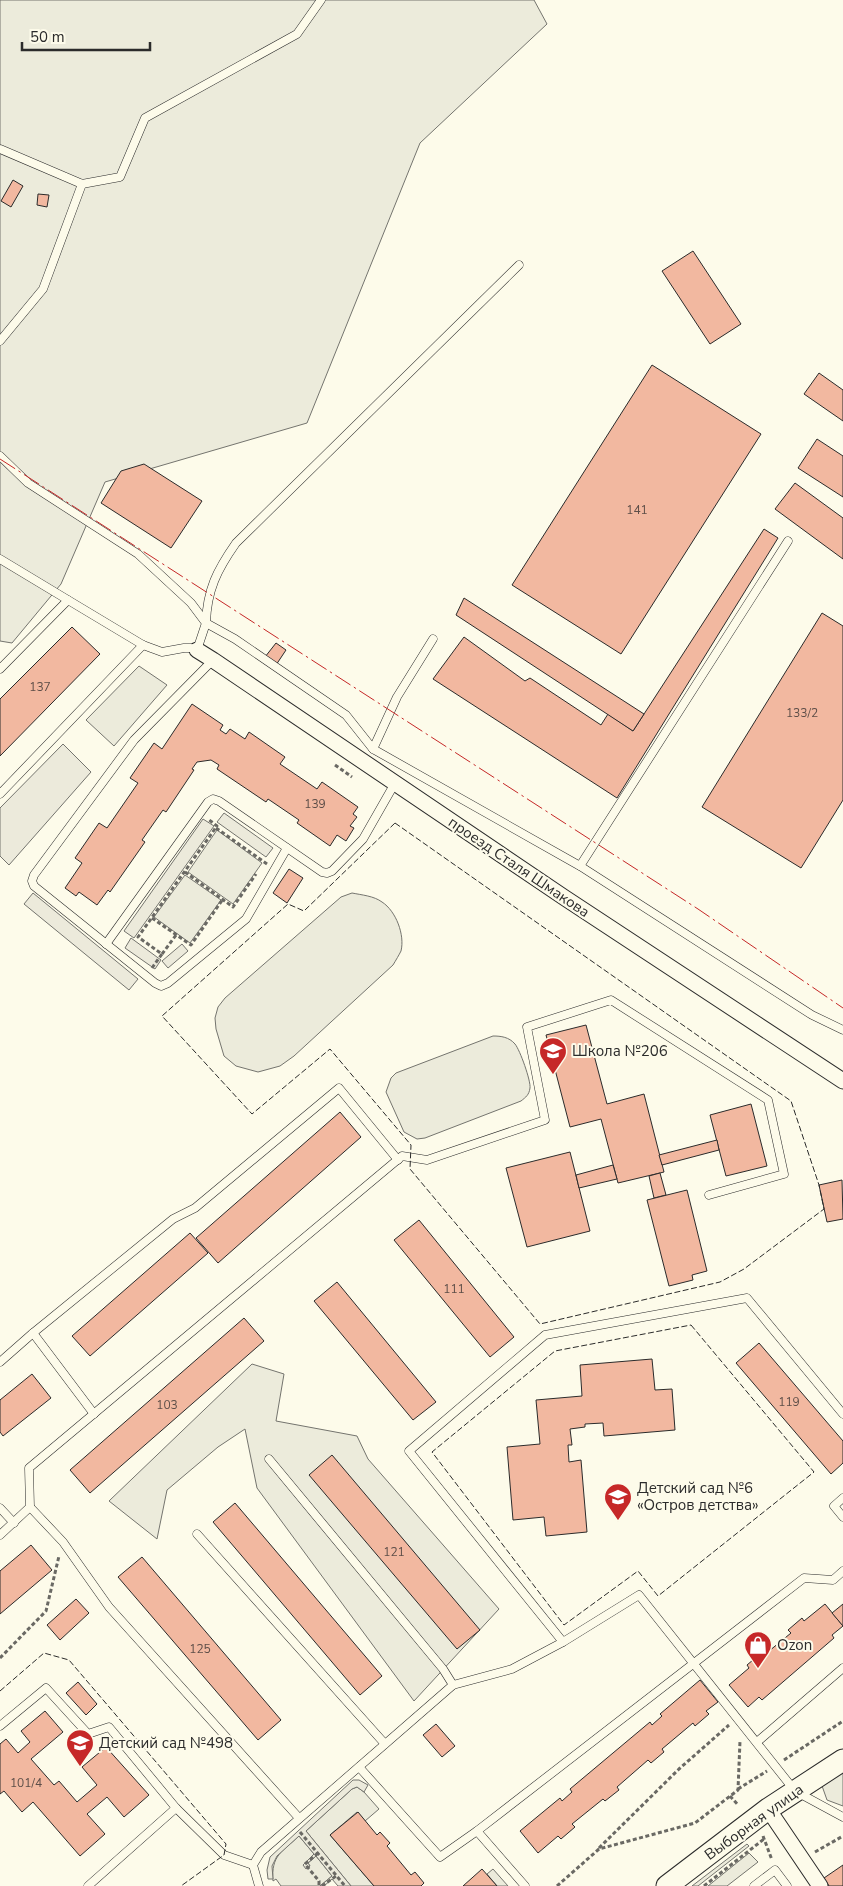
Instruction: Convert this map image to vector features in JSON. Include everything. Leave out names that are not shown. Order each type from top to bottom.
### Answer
[{"type":"main road","name":"Выборная улица","points":[[667,1886],[768,1809],[843,1760]]},
{"type":"street","name":"проезд Сталя Шмакова","points":[[197,650],[566,898],[843,1081]]},
{"type":"street","points":[[768,1809],[820,1886]]},
{"type":"lane","points":[[0,148],[82,184],[120,176],[145,118],[297,34],[320,0]]},
{"type":"lane","points":[[0,341],[43,289],[82,184]]},
{"type":"lane","points":[[0,559],[144,645],[162,652],[184,648],[197,650],[206,623],[207,602],[213,584],[224,560],[236,543],[519,265]]},
{"type":"lane","points":[[0,456],[28,483],[138,554],[191,603],[206,623],[235,639],[346,715],[372,749],[580,866],[812,1015],[843,1030]]},
{"type":"lane","points":[[580,866],[788,541]]},
{"type":"lane","points":[[0,669],[68,600]]},
{"type":"lane","points":[[372,749],[397,697],[433,639]]},
{"type":"lane","points":[[0,794],[144,645]]},
{"type":"lane","points":[[213,660],[134,740],[34,875],[32,881],[34,886],[154,984],[161,986],[168,983],[241,923],[249,914],[287,848]]},
{"type":"lane","points":[[106,944],[208,802],[213,799],[219,801],[322,872],[327,873],[332,871],[363,839],[395,782]]},
{"type":"lane","points":[[296,1821],[109,1607],[63,1542],[30,1507],[29,1468],[402,1156],[426,1160],[545,1120],[527,1027],[611,1000],[768,1100],[784,1174],[709,1195]]},
{"type":"lane","points":[[0,1362],[172,1219],[195,1208],[339,1088],[398,1160]]},
{"type":"lane","points":[[564,1642],[409,1451],[545,1336],[747,1298],[843,1414]]},
{"type":"lane","points":[[33,1333],[94,1414]]},
{"type":"lane","points":[[269,1459],[443,1669],[452,1685]]},
{"type":"lane","points":[[843,1498],[834,1506],[843,1517]]},
{"type":"lane","points":[[0,1535],[30,1507]]},
{"type":"lane","points":[[0,1508],[14,1523]]},
{"type":"lane","points":[[197,1534],[385,1744]]},
{"type":"lane","points":[[359,1767],[440,1857],[477,1831],[804,1578],[833,1580],[843,1571]]},
{"type":"lane","points":[[259,1886],[253,1865],[261,1852],[452,1685],[512,1669],[564,1642],[639,1595],[795,1791],[843,1818]]},
{"type":"lane","points":[[757,1742],[843,1668]]},
{"type":"lane","points":[[0,1726],[46,1688],[88,1734],[109,1727],[176,1808],[224,1855],[253,1865]]},
{"type":"lane","points":[[88,1886],[176,1808]]},
{"type":"lane","points":[[477,1831],[525,1886]]},
{"type":"lane","points":[[754,1886],[775,1870],[787,1886]]},
{"type":"path","points":[[335,765],[352,777]]},
{"type":"path","points":[[200,813],[217,826],[216,828],[275,869]]},
{"type":"path","points":[[162,954],[138,937],[216,828]]},
{"type":"path","points":[[185,872],[233,906],[265,862]]},
{"type":"path","points":[[152,918],[191,945],[223,900]]},
{"type":"path","points":[[146,976],[176,935]]},
{"type":"path","points":[[0,1658],[46,1612],[63,1542]]},
{"type":"path","points":[[738,1790],[739,1720]]},
{"type":"path","points":[[557,1886],[679,1770],[739,1720]]},
{"type":"path","points":[[778,1764],[843,1722]]},
{"type":"path","points":[[599,1848],[695,1823],[738,1790],[770,1769]]},
{"type":"path","points":[[730,1796],[738,1805]]},
{"type":"path","points":[[296,1821],[318,1854],[345,1886]]},
{"type":"path","points":[[704,1886],[764,1837],[775,1870]]},
{"type":"path","points":[[318,1854],[305,1864],[320,1886],[336,1876]]},
{"type":"shaded area","points":[[0,0],[534,0],[547,24],[420,143],[307,423],[105,482],[61,584],[12,643],[0,641]]},
{"type":"shaded area","points":[[139,666],[167,685],[114,746],[86,720]]},
{"type":"shaded area","points":[[63,744],[91,772],[9,865],[0,856],[0,808]]},
{"type":"shaded area","points":[[224,813],[273,848],[266,857],[217,822]]},
{"type":"shaded area","points":[[203,819],[214,826],[134,938],[124,931]]},
{"type":"shaded area","points":[[217,830],[262,863],[233,904],[188,872]]},
{"type":"shaded area","points":[[185,875],[221,900],[190,943],[154,917]]},
{"type":"shaded area","points":[[33,893],[138,979],[129,990],[24,904]]},
{"type":"shaded area","points":[[352,893],[379,900],[387,906],[395,917],[402,938],[402,945],[401,951],[393,965],[294,1056],[280,1066],[258,1072],[236,1066],[224,1056],[216,1029],[215,1018],[218,1007],[225,998],[341,897]]},
{"type":"shaded area","points":[[131,938],[161,960],[155,969],[125,948]]},
{"type":"shaded area","points":[[182,944],[188,951],[168,968],[162,961]]},
{"type":"shaded area","points":[[493,1036],[508,1038],[517,1047],[530,1084],[530,1090],[526,1097],[521,1101],[425,1138],[417,1139],[404,1132],[386,1092],[391,1078],[396,1073]]},
{"type":"shaded area","points":[[252,1364],[284,1374],[276,1421],[357,1436],[368,1459],[499,1609],[414,1701],[257,1488],[245,1429],[218,1447],[167,1490],[157,1539],[109,1501]]},
{"type":"shaded area","points":[[843,1769],[843,1806],[827,1800],[821,1783]]},
{"type":"shaded area","points":[[353,1780],[359,1780],[368,1785],[364,1792],[357,1787],[352,1789],[306,1831],[351,1886],[338,1886],[332,1879],[324,1886],[320,1886],[332,1876],[316,1856],[308,1863],[310,1866],[306,1869],[303,1865],[314,1854],[299,1836],[277,1856],[272,1866],[273,1879],[268,1879],[267,1870],[270,1857]]},
{"type":"shaded area","points":[[357,1787],[379,1809],[365,1821],[357,1812],[330,1835],[374,1886],[351,1886],[306,1831],[352,1789]]},
{"type":"shaded area","points":[[299,1836],[314,1854],[303,1865],[306,1868],[310,1866],[308,1863],[316,1856],[332,1876],[320,1886],[281,1886],[276,1879],[273,1881],[276,1860],[283,1850]]},
{"type":"shaded area","points":[[747,1844],[749,1846],[698,1886],[692,1886]]},
{"type":"shaded area","points":[[749,1853],[758,1862],[727,1886],[708,1886]]},
{"type":"shaded area","points":[[493,1869],[508,1886],[497,1886],[487,1874]]},
{"type":"building","points":[[13,180],[23,186],[11,207],[1,201]]},
{"type":"building","points":[[38,194],[49,195],[47,207],[37,205]]},
{"type":"building","points":[[693,251],[741,324],[710,344],[662,271]]},
{"type":"building","points":[[652,365],[761,434],[621,654],[512,585]]},
{"type":"building","points":[[819,373],[843,390],[843,421],[804,394]]},
{"type":"building","points":[[817,439],[843,456],[843,497],[798,468]]},
{"type":"building","points":[[144,464],[202,501],[171,548],[101,503],[121,471]]},
{"type":"building","points":[[795,483],[843,518],[843,559],[775,509]]},
{"type":"building","points":[[764,529],[778,538],[617,798],[433,679],[464,637],[525,681],[530,678],[601,725],[608,714],[633,731]]},
{"type":"building","points":[[464,598],[644,714],[633,731],[456,615]]},
{"type":"building","points":[[822,613],[843,626],[843,800],[801,868],[702,807]]},
{"type":"building","points":[[72,627],[100,654],[0,756],[0,699]]},
{"type":"building","points":[[276,643],[286,650],[276,665],[265,657]]},
{"type":"building","points":[[192,704],[223,725],[220,730],[226,734],[230,729],[245,739],[249,732],[285,757],[280,764],[317,789],[322,782],[358,807],[353,814],[357,817],[350,826],[354,828],[346,841],[337,835],[330,846],[297,823],[299,820],[268,799],[266,802],[217,769],[219,765],[211,760],[197,762],[192,769],[194,770],[166,812],[163,810],[142,840],[145,842],[110,892],[108,890],[97,905],[79,892],[76,896],[65,888],[82,863],[75,858],[99,823],[107,828],[138,783],[130,778],[154,743],[162,749]]},
{"type":"building","points":[[289,869],[303,878],[287,903],[273,893]]},
{"type":"building","points":[[586,1025],[607,1104],[644,1094],[664,1172],[618,1183],[601,1119],[570,1127],[546,1035]]},
{"type":"building","points":[[751,1104],[767,1166],[726,1176],[710,1115]]},
{"type":"building","points":[[340,1112],[361,1137],[218,1263],[196,1238]]},
{"type":"building","points":[[717,1140],[719,1150],[662,1165],[659,1155]]},
{"type":"building","points":[[570,1152],[590,1231],[527,1247],[506,1168]]},
{"type":"building","points":[[613,1165],[617,1179],[579,1188],[576,1175]]},
{"type":"building","points":[[660,1173],[666,1195],[654,1198],[649,1176]]},
{"type":"building","points":[[842,1180],[843,1219],[827,1222],[819,1185]]},
{"type":"building","points":[[687,1190],[707,1271],[692,1275],[693,1280],[669,1286],[647,1200]]},
{"type":"building","points":[[419,1220],[514,1337],[490,1357],[394,1240]]},
{"type":"building","points":[[190,1233],[208,1253],[90,1356],[72,1336]]},
{"type":"building","points":[[337,1282],[436,1402],[413,1420],[314,1301]]},
{"type":"building","points":[[244,1318],[264,1341],[90,1493],[70,1470]]},
{"type":"building","points":[[759,1343],[843,1441],[843,1463],[831,1474],[736,1363]]},
{"type":"building","points":[[652,1359],[655,1390],[672,1389],[675,1430],[604,1436],[603,1423],[585,1424],[585,1427],[570,1429],[572,1445],[568,1445],[569,1462],[581,1460],[587,1532],[546,1536],[544,1517],[513,1520],[507,1447],[540,1444],[536,1400],[582,1396],[580,1365]]},
{"type":"building","points":[[32,1374],[51,1398],[3,1436],[0,1432],[0,1400]]},
{"type":"building","points":[[332,1455],[480,1630],[457,1649],[309,1475]]},
{"type":"building","points":[[235,1503],[382,1676],[360,1695],[213,1522]]},
{"type":"building","points":[[31,1545],[52,1570],[0,1614],[0,1571]]},
{"type":"building","points":[[142,1557],[281,1720],[258,1740],[118,1577]]},
{"type":"building","points":[[76,1599],[89,1613],[60,1640],[47,1625]]},
{"type":"building","points":[[825,1604],[843,1626],[832,1635],[834,1638],[762,1700],[759,1697],[748,1707],[729,1685],[749,1668],[747,1665],[760,1654],[763,1656],[791,1633],[788,1630],[802,1618],[804,1621]]},
{"type":"building","points":[[843,1604],[843,1626],[832,1613]]},
{"type":"building","points":[[700,1680],[718,1702],[706,1711],[709,1714],[695,1726],[693,1723],[662,1749],[664,1752],[651,1763],[648,1760],[617,1787],[619,1790],[605,1801],[603,1799],[572,1824],[575,1827],[561,1839],[558,1836],[538,1853],[520,1831],[560,1798],[562,1801],[572,1792],[570,1789],[650,1722],[652,1725],[662,1716],[660,1714]]},
{"type":"building","points":[[78,1682],[97,1704],[86,1715],[66,1693]]},
{"type":"building","points":[[45,1711],[63,1732],[31,1759],[54,1785],[59,1781],[77,1802],[97,1785],[82,1767],[106,1747],[149,1795],[124,1817],[107,1797],[87,1814],[105,1834],[80,1856],[33,1802],[22,1812],[4,1791],[0,1794],[0,1744],[6,1739],[18,1753],[30,1742],[21,1731]]},
{"type":"building","points":[[436,1724],[455,1746],[442,1757],[423,1735]]},
{"type":"building","points":[[358,1812],[377,1835],[380,1832],[390,1843],[387,1846],[411,1875],[415,1872],[424,1883],[421,1886],[374,1886],[330,1835]]},
{"type":"building","points":[[843,1865],[843,1886],[829,1886],[824,1878]]},
{"type":"building","points":[[482,1869],[497,1886],[463,1886]]},
{"type":"fence","points":[[395,823],[791,1101],[819,1185],[824,1209],[744,1269],[720,1282],[540,1324],[410,1169],[411,1145],[330,1049],[252,1114],[162,1016],[288,904],[304,911],[395,823]]},
{"type":"fence","points":[[691,1325],[814,1472],[658,1596],[638,1571],[564,1625],[432,1452],[555,1351],[691,1325]]},
{"type":"fence","points":[[0,1691],[44,1653],[69,1660],[226,1844],[224,1855],[181,1886]]},
{"type":"power","points":[[0,459],[698,909],[843,1008]]},
{"type":"place","name":"Школа №206","points":[[553,1075]]},
{"type":"place","name":"Детский сад №6 «Остров детства»","points":[[618,1521]]},
{"type":"place","name":"Ozon","points":[[758,1669]]},
{"type":"place","name":"Детский сад №498","points":[[80,1767]]}]
